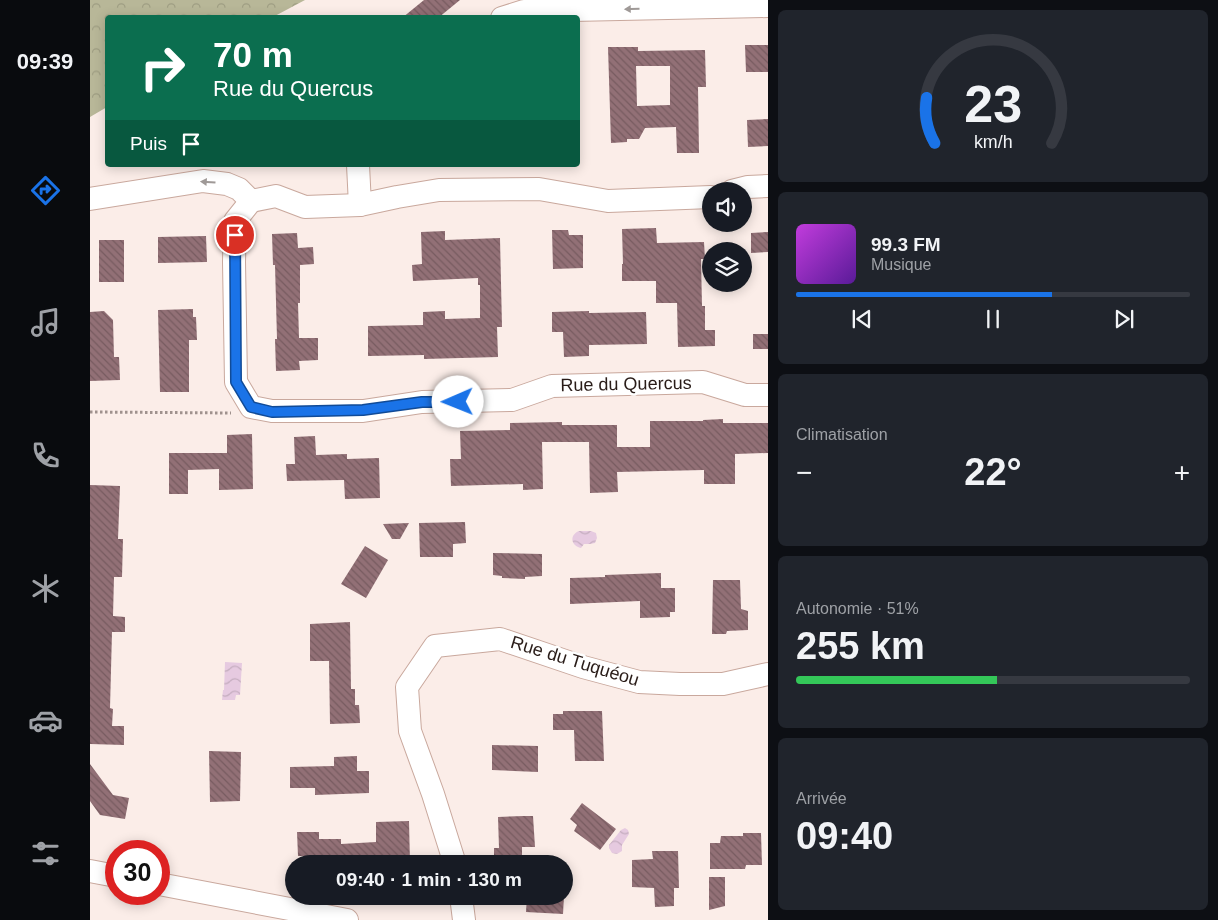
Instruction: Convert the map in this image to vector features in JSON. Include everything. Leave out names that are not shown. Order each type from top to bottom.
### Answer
[{"type":"street","points":[[511,15],[524,11],[768,6]]},
{"type":"street","points":[[358,167],[360,205]]},
{"type":"street","points":[[90,199],[203,181],[227,184],[239,189],[251,201]]},
{"type":"street","points":[[752,187],[768,186]]},
{"type":"street","points":[[251,407],[236,382],[234,262],[235,221],[251,201],[276,196],[305,207],[360,205],[439,190],[539,189],[608,201],[702,196]]},
{"type":"street","name":"Rue du Quercus","points":[[251,407],[272,412],[363,410],[422,402],[512,400],[552,386],[704,382],[745,395],[768,395]]},
{"type":"street","name":"Rue du Tuquéou","points":[[452,855],[410,730],[407,687],[435,646],[500,639],[583,667],[640,682],[723,684],[768,674]]},
{"type":"street","points":[[90,871],[105,874]]},
{"type":"street","points":[[170,886],[348,920]]},
{"type":"street","points":[[462,905],[464,920]]},
{"type":"path","points":[[90,412],[231,413],[251,407]]},
{"type":"green space","points":[[90,0],[305,0],[277,15],[105,15],[105,108],[90,117]]},
{"type":"water","points":[[579,531],[596,533],[595,543],[584,544],[581,548],[575,545],[572,540]]},
{"type":"water","points":[[225,662],[242,663],[240,695],[236,695],[235,700],[222,700]]},
{"type":"water","points":[[625,828],[629,834],[622,845],[622,851],[617,854],[612,853],[609,845],[621,830]]},
{"type":"building","points":[[424,0],[460,0],[442,15],[406,15]]},
{"type":"building","points":[[745,45],[768,45],[768,72],[746,72]]},
{"type":"building","points":[[608,47],[638,47],[638,51],[705,50],[706,87],[698,87],[699,153],[677,153],[676,127],[645,128],[639,139],[627,139],[627,142],[611,143]],"holes":[[[636,66],[670,66],[670,105],[637,106]]]},
{"type":"building","points":[[768,119],[768,146],[748,147],[747,120]]},
{"type":"building","points":[[656,228],[657,243],[702,242],[702,306],[705,306],[705,330],[715,330],[715,346],[678,347],[677,303],[656,303],[656,281],[622,281],[622,229]]},
{"type":"building","points":[[552,230],[568,230],[569,235],[583,235],[583,268],[553,269]]},
{"type":"building","points":[[445,231],[445,240],[500,238],[502,327],[497,327],[498,357],[424,359],[424,355],[368,356],[368,326],[423,325],[423,312],[445,311],[445,319],[480,318],[480,285],[478,285],[478,278],[413,281],[412,265],[422,264],[421,232]]},
{"type":"building","points":[[768,232],[768,252],[752,253],[751,233]]},
{"type":"building","points":[[297,233],[298,248],[313,247],[314,264],[300,265],[299,338],[318,338],[318,360],[299,361],[300,370],[276,371],[275,265],[273,265],[272,234]]},
{"type":"building","points":[[206,236],[207,262],[158,263],[158,237]]},
{"type":"building","points":[[99,240],[124,240],[124,282],[99,282]]},
{"type":"building","points":[[193,309],[193,317],[196,317],[197,340],[189,340],[189,392],[160,392],[158,310]]},
{"type":"building","points":[[104,311],[113,320],[114,357],[119,357],[120,380],[90,381],[90,312]]},
{"type":"building","points":[[589,311],[589,313],[646,312],[647,344],[589,345],[589,356],[564,357],[563,332],[552,332],[552,312]]},
{"type":"building","points":[[753,334],[768,334],[768,349],[753,349]]},
{"type":"building","points":[[723,419],[723,423],[768,423],[768,453],[735,454],[735,484],[704,484],[704,470],[617,472],[618,492],[590,493],[589,442],[542,442],[543,489],[523,490],[523,484],[451,486],[450,459],[461,459],[460,431],[510,430],[510,423],[562,422],[562,425],[617,425],[617,447],[650,447],[650,421]]},
{"type":"building","points":[[252,434],[253,489],[219,490],[219,469],[188,470],[188,494],[169,494],[169,453],[227,453],[227,435]]},
{"type":"building","points":[[315,436],[316,455],[347,454],[347,459],[379,458],[380,498],[345,499],[344,480],[287,481],[286,464],[295,464],[294,437]]},
{"type":"building","points":[[90,485],[120,486],[118,539],[123,539],[122,577],[114,577],[113,616],[125,617],[125,632],[112,632],[110,708],[113,709],[112,726],[124,726],[124,745],[90,744]]},
{"type":"building","points":[[465,522],[466,543],[453,544],[453,557],[420,557],[419,523]]},
{"type":"building","points":[[409,523],[400,539],[392,539],[383,524]]},
{"type":"building","points":[[365,546],[388,560],[366,598],[341,584]]},
{"type":"building","points":[[493,553],[542,554],[542,576],[525,577],[525,579],[502,578],[502,576],[493,575]]},
{"type":"building","points":[[661,573],[661,588],[675,588],[675,612],[670,612],[670,617],[640,618],[640,601],[570,604],[570,578]]},
{"type":"building","points":[[713,580],[740,580],[741,609],[748,611],[748,630],[727,631],[726,634],[712,634]]},
{"type":"building","points":[[350,622],[351,689],[355,689],[355,705],[359,705],[360,723],[330,724],[329,661],[310,661],[310,624]]},
{"type":"building","points":[[563,711],[602,711],[604,761],[575,761],[574,730],[553,730],[553,714],[563,714]]},
{"type":"building","points":[[492,745],[538,746],[538,772],[492,770]]},
{"type":"building","points":[[209,751],[241,752],[240,801],[210,802]]},
{"type":"building","points":[[357,756],[357,771],[369,771],[369,793],[315,795],[315,788],[290,788],[290,767],[334,766],[334,757]]},
{"type":"building","points":[[90,764],[113,795],[129,798],[125,819],[100,815],[90,801]]},
{"type":"building","points":[[582,803],[616,829],[600,850],[574,831],[577,825],[570,819]]},
{"type":"building","points":[[533,816],[535,847],[522,847],[522,855],[494,855],[494,848],[499,848],[498,817]]},
{"type":"building","points":[[409,821],[410,855],[298,855],[297,832],[319,832],[319,839],[341,839],[341,844],[376,842],[376,822]]},
{"type":"building","points":[[743,833],[761,833],[762,865],[746,865],[745,869],[710,869],[710,843],[720,843],[721,836],[743,836]]},
{"type":"building","points":[[652,851],[678,851],[679,888],[674,888],[674,906],[655,907],[654,888],[632,887],[632,860],[653,859]]},
{"type":"building","points":[[709,877],[725,877],[725,906],[709,910]]},
{"type":"building","points":[[526,905],[564,905],[563,914],[526,912]]},
{"type":"route","points":[[235,235],[236,382],[251,407],[272,412],[363,410],[422,402],[458,402]]}]
